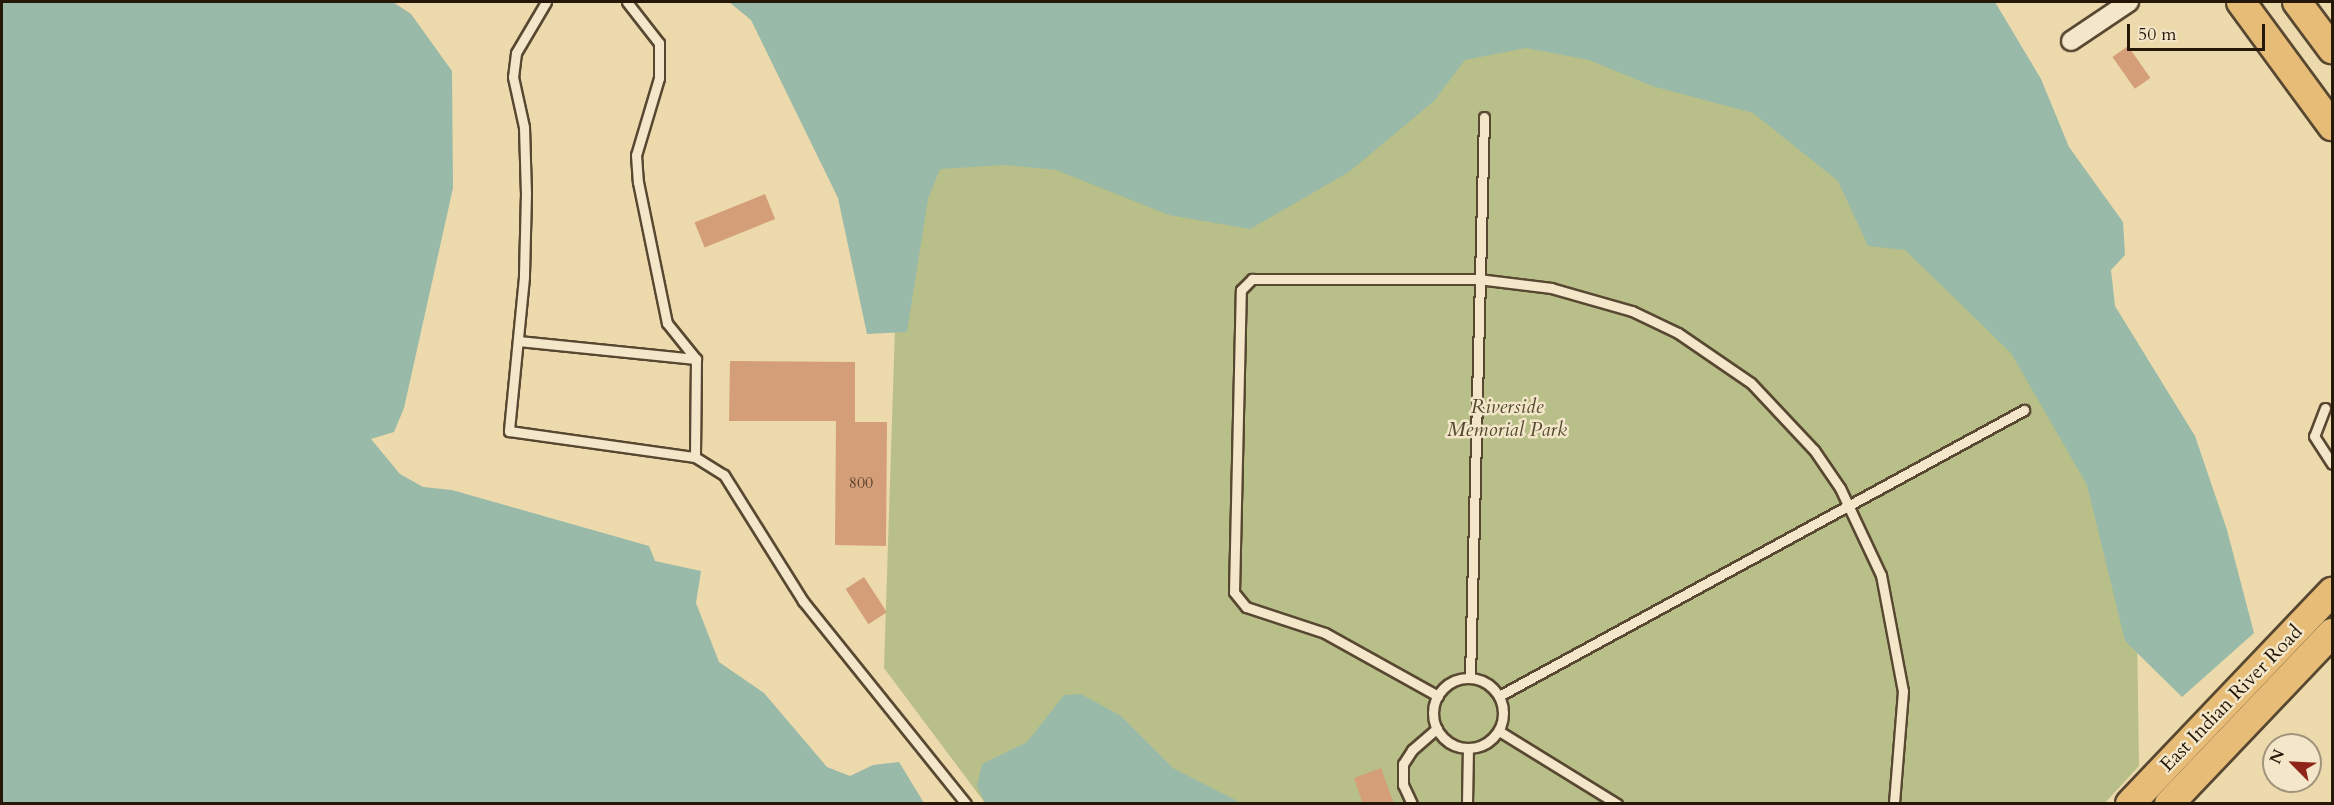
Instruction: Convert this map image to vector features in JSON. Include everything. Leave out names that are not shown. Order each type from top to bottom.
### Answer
[{"type":"main road","points":[[2241,2],[2332,126]]},
{"type":"main road","points":[[2297,2],[2332,50]]},
{"type":"main road","name":"East Indian River Road","points":[[2130,804],[2332,592]]},
{"type":"main road","name":"East Indian River Road","points":[[2169,804],[2332,633]]},
{"type":"street","points":[[2071,41],[2129,2]]},
{"type":"lane","points":[[546,2],[516,53],[513,77],[524,127],[526,193],[518,341],[509,431],[695,457],[724,475],[803,601],[966,804]]},
{"type":"lane","points":[[627,2],[659,43],[659,78],[636,155],[645,225],[667,323],[696,359],[695,457]]},
{"type":"lane","points":[[1470,678],[1478,279],[1484,117]]},
{"type":"lane","points":[[1438,696],[1325,633],[1246,607],[1234,592],[1240,290],[1257,278],[1478,279],[1592,297],[1678,333],[1751,383],[1784,415],[1850,505],[1881,575],[1901,669],[1902,747],[1894,804]]},
{"type":"lane","points":[[518,341],[696,359]]},
{"type":"lane","points":[[2325,408],[2314,436],[2332,464]]},
{"type":"lane","points":[[1499,696],[2024,410]]},
{"type":"lane","points":[[1470,678],[1482,680],[1499,696],[1503,720],[1499,731],[1486,744],[1468,748],[1450,743],[1437,728],[1438,696],[1451,683],[1470,678]]},
{"type":"lane","points":[[1412,804],[1403,785],[1403,764],[1412,750],[1437,728]]},
{"type":"lane","points":[[1499,731],[1617,804]]},
{"type":"lane","points":[[1467,804],[1468,748]]},
{"type":"green space","name":"Riverside Memorial Park","points":[[1489,16],[1763,101],[2054,378],[2137,629],[2139,766],[2104,804],[985,803],[884,668],[904,49]]},
{"type":"shaded area","points":[[2,2],[393,2],[411,14],[452,71],[453,188],[404,408],[394,432],[371,439],[400,474],[423,487],[452,490],[649,546],[655,561],[701,571],[696,603],[719,662],[764,693],[827,767],[850,776],[873,765],[899,762],[924,803],[2,803]]},
{"type":"shaded area","points":[[729,2],[1995,2],[2041,79],[2069,147],[2123,222],[2125,255],[2111,270],[2115,306],[2195,436],[2227,530],[2254,633],[2182,697],[2125,641],[2087,485],[2011,353],[1905,250],[1868,246],[1838,181],[1753,113],[1652,86],[1589,60],[1526,48],[1465,60],[1434,101],[1349,172],[1250,229],[1169,215],[1056,170],[1006,165],[940,169],[928,199],[907,332],[867,334],[838,198],[751,20]]},
{"type":"shaded area","points":[[1081,694],[1121,716],[1173,768],[1241,803],[985,803],[977,786],[982,764],[1027,742],[1064,695]]},
{"type":"building","points":[[2128,46],[2150,78],[2135,89],[2112,57]]},
{"type":"building","points":[[765,194],[775,219],[705,248],[695,222]]},
{"type":"building","points":[[730,361],[855,362],[855,422],[887,422],[886,546],[835,545],[836,421],[729,421]]},
{"type":"building","points":[[864,577],[887,612],[868,624],[846,589]]},
{"type":"building","points":[[1381,768],[1394,804],[1363,804],[1354,778]]}]
